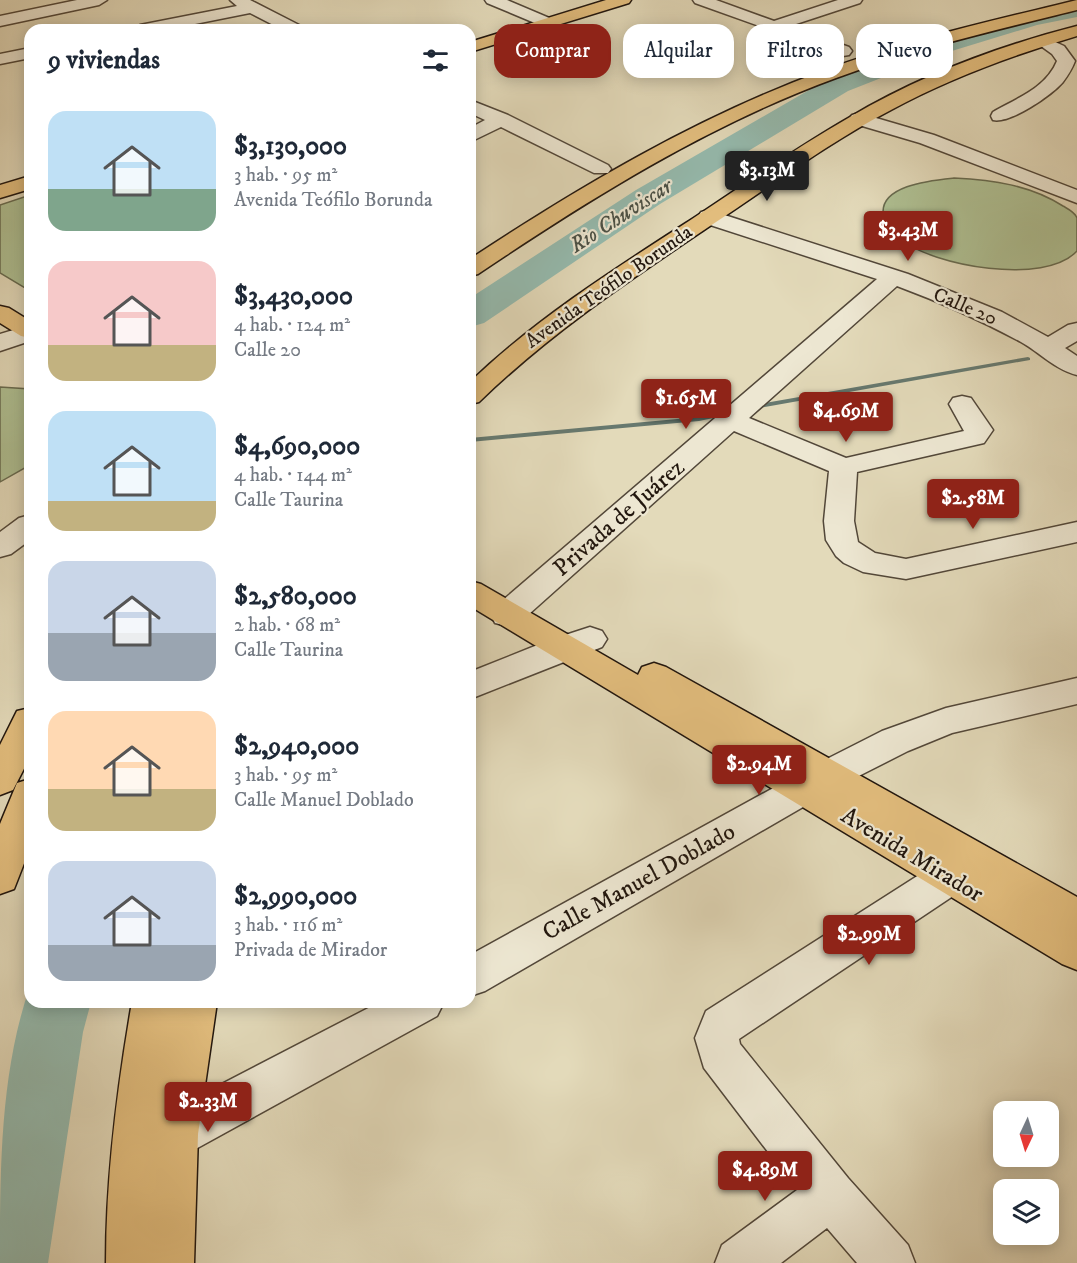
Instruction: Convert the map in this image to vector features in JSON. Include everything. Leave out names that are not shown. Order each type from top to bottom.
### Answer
[{"type":"main road","points":[[476,45],[623,0]]},
{"type":"main road","points":[[929,24],[1025,0]]},
{"type":"main road","points":[[476,265],[571,203],[645,159],[714,124],[828,75],[936,41],[1077,5]]},
{"type":"main road","points":[[744,171],[773,161],[958,59],[1077,17]]},
{"type":"main road","name":"Avenida Teófilo Borunda","points":[[476,390],[492,373],[541,332],[628,271],[860,119],[932,83],[1010,52],[1077,32]]},
{"type":"main road","points":[[476,244],[601,170],[744,92],[851,48]]},
{"type":"main road","points":[[958,59],[1010,52]]},
{"type":"main road","points":[[797,134],[902,78]]},
{"type":"main road","name":"Avenida Teófilo Borunda","points":[[476,369],[521,329],[779,146]]},
{"type":"main road","points":[[1,190],[24,184]]},
{"type":"main road","points":[[0,292],[24,306]]},
{"type":"main road","points":[[0,314],[24,328]]},
{"type":"main road","name":"Avenida Mirador","points":[[476,573],[516,608],[963,868],[1077,951]]},
{"type":"main road","name":"Avenida Mirador","points":[[476,594],[516,608]]},
{"type":"main road","points":[[0,780],[24,733]]},
{"type":"main road","points":[[0,877],[24,811]]},
{"type":"main road","name":"Avenida Mirador","points":[[963,868],[1077,918]]},
{"type":"main road","points":[[131,1263],[129,1211],[141,1079],[153,1008]]},
{"type":"main road","points":[[169,1263],[175,1134],[194,1008]]},
{"type":"street","points":[[0,21],[99,0]]},
{"type":"street","points":[[493,0],[548,23]]},
{"type":"street","points":[[701,0],[768,24]]},
{"type":"street","points":[[780,24],[854,0]]},
{"type":"street","points":[[164,24],[245,4],[283,24]]},
{"type":"street","points":[[1000,116],[1055,81],[1063,71],[1066,61],[1058,50],[1042,41]]},
{"type":"street","points":[[844,46],[851,48]]},
{"type":"street","points":[[0,59],[24,54]]},
{"type":"street","points":[[476,109],[601,170]]},
{"type":"street","points":[[476,133],[501,119]]},
{"type":"street","points":[[860,119],[927,139],[1077,197]]},
{"type":"street","name":"Calle 20","points":[[710,217],[962,304],[1067,357]]},
{"type":"street","name":"Privada de Juárez","points":[[516,608],[732,421],[892,278]]},
{"type":"street","points":[[1067,357],[1077,330]]},
{"type":"street","points":[[0,343],[24,334]]},
{"type":"street","points":[[732,421],[766,432],[843,467],[974,437],[979,430],[962,404]]},
{"type":"street","points":[[843,467],[839,531],[848,551],[866,562],[884,567],[906,569],[1077,532]]},
{"type":"street","points":[[0,547],[24,529]]},
{"type":"street","points":[[476,684],[576,644]]},
{"type":"street","name":"Calle Manuel Doblado","points":[[476,973],[815,783],[895,741],[946,721],[1077,691]]},
{"type":"street","points":[[890,1263],[831,1195],[720,1053],[717,1038],[721,1026],[963,868]]},
{"type":"street","points":[[175,1134],[411,1008]]},
{"type":"street","points":[[740,1263],[831,1195]]},
{"type":"green space","points":[[954,178],[997,182],[1024,188],[1069,210],[1077,218],[1077,251],[1062,262],[1040,268],[1016,270],[989,268],[937,257],[916,249],[892,232],[884,218],[884,207],[888,198],[908,186]]},
{"type":"green space","points":[[24,197],[24,287],[0,273],[0,205]]},
{"type":"green space","points":[[0,387],[24,389],[24,468],[0,482]]},
{"type":"waterway","name":"Rio Chuviscar","points":[[476,311],[648,197],[838,85],[932,48],[1031,19],[1077,9]]},
{"type":"waterway","points":[[753,407],[1028,359]]},
{"type":"waterway","points":[[476,439],[699,419],[730,412]]},
{"type":"waterway","name":"Rio Chuviscar","points":[[8,1263],[48,1032],[55,1008]]}]
